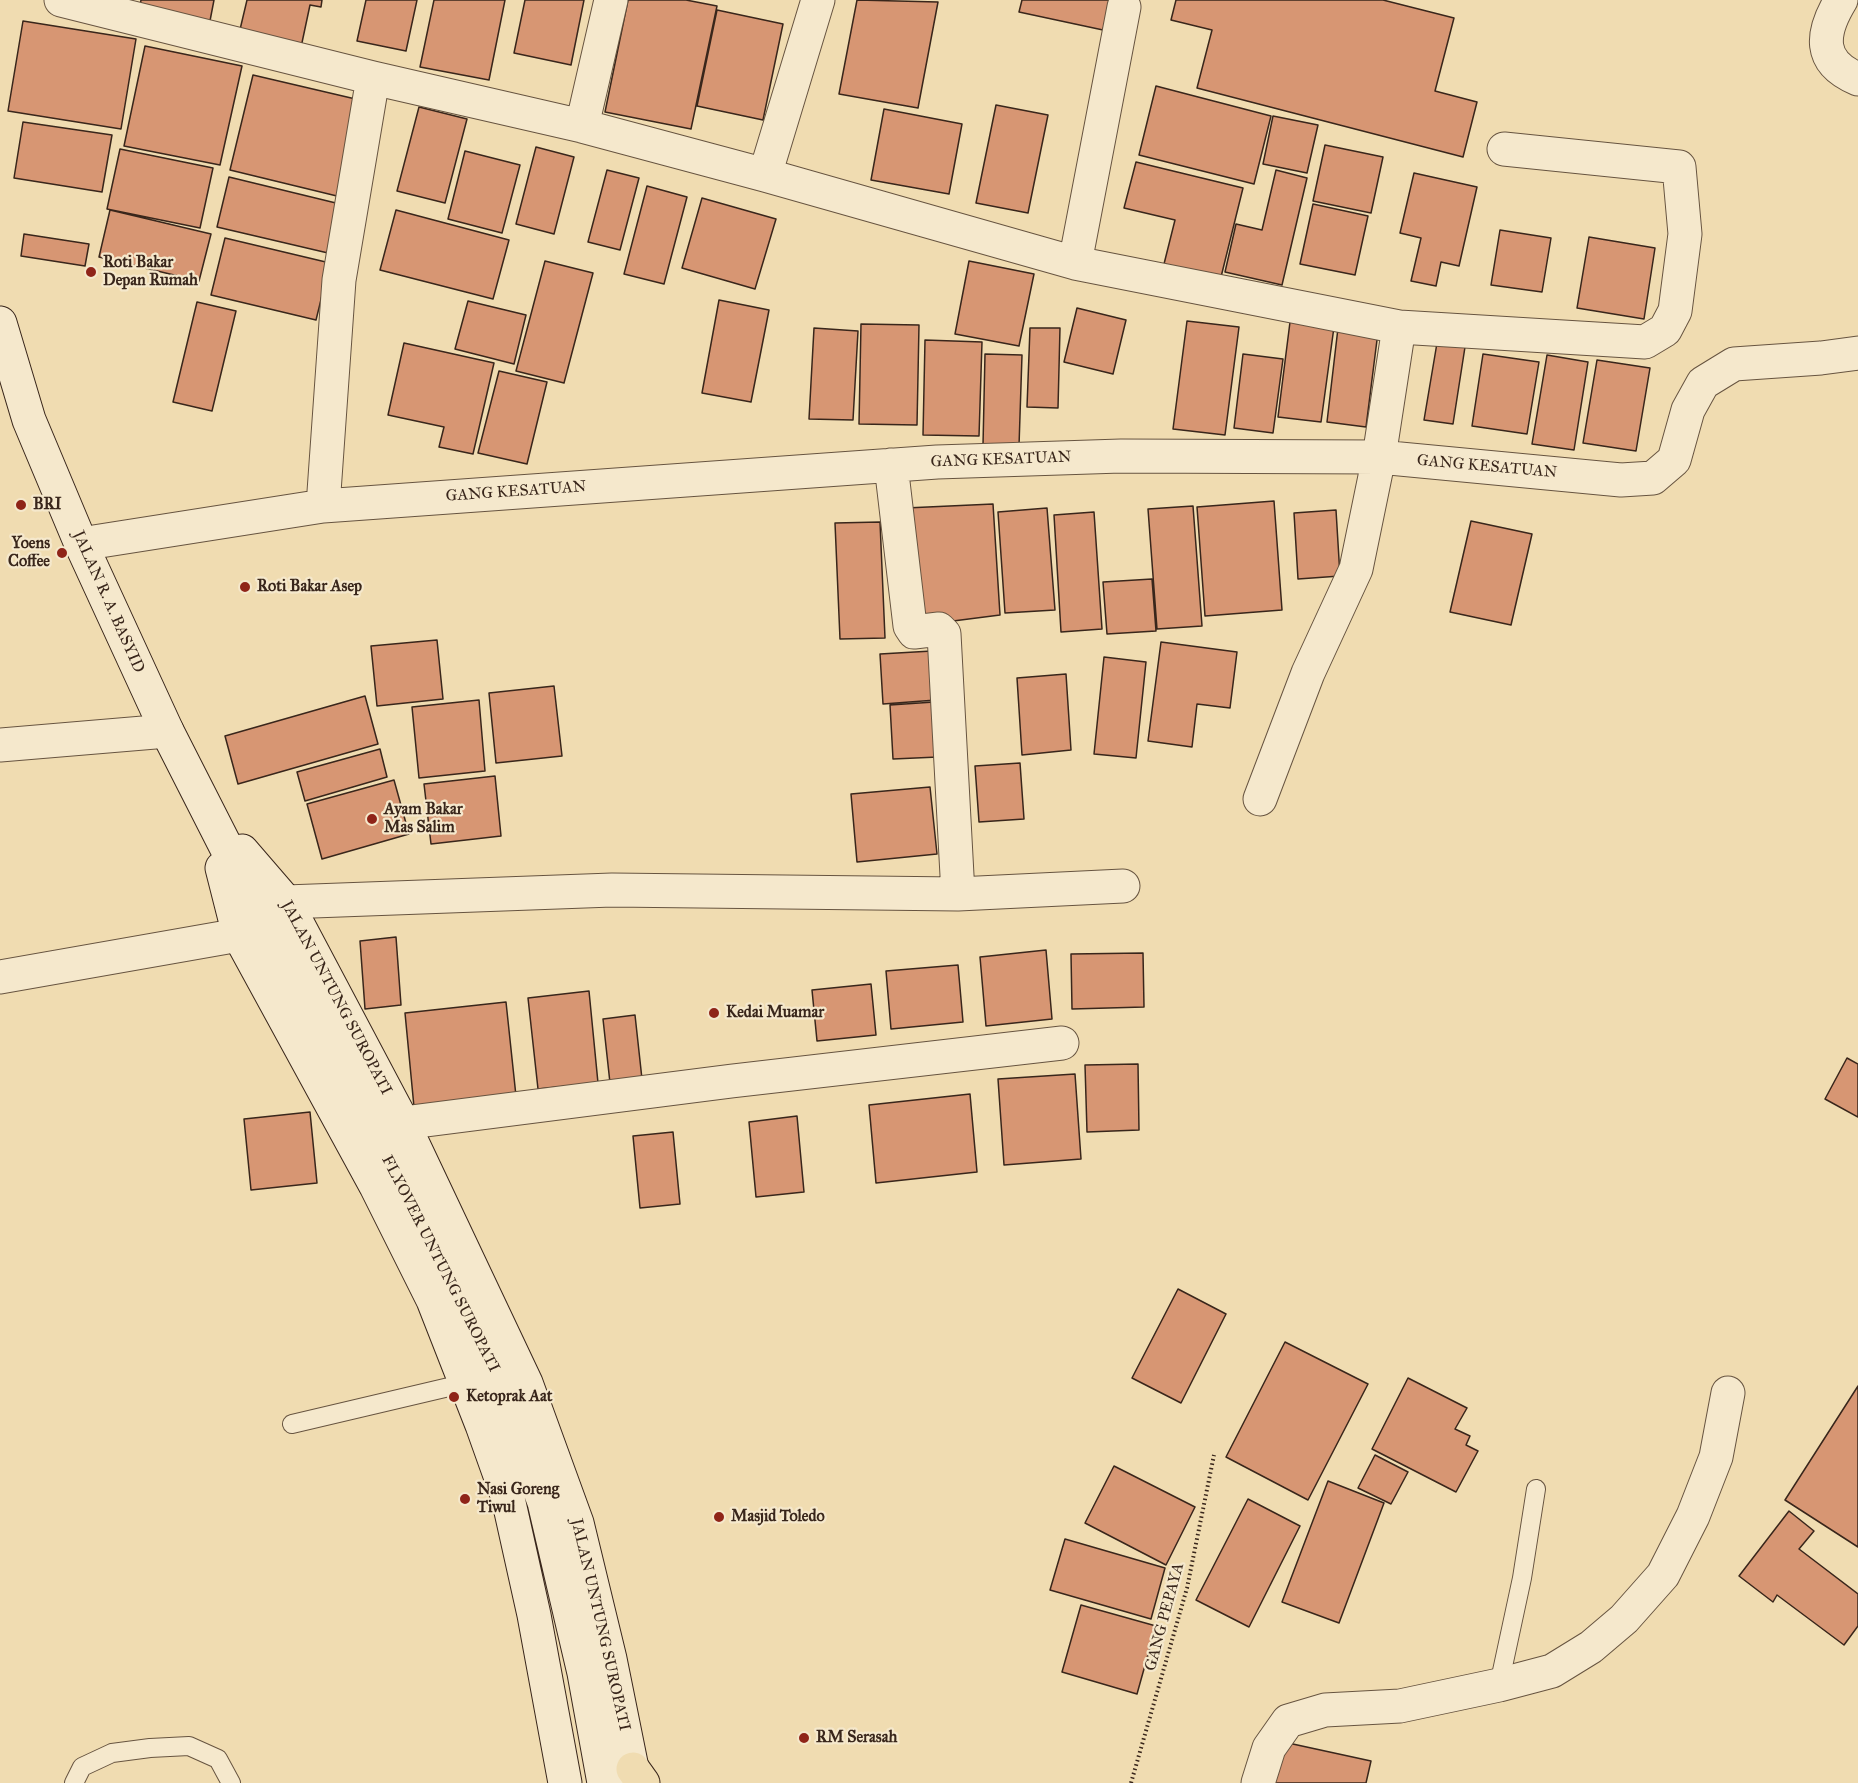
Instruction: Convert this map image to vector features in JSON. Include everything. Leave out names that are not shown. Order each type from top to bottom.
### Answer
[{"type":"street","points":[[61,0],[373,78],[582,126],[1075,263],[1399,327],[1645,342],[1665,330],[1675,311],[1685,234],[1679,167],[1504,149]]},
{"type":"street","points":[[582,126],[611,0]]},
{"type":"street","points":[[765,175],[818,0]]},
{"type":"street","points":[[1840,0],[1828,25],[1826,48],[1834,64],[1858,78]]},
{"type":"street","points":[[1075,263],[1124,7]]},
{"type":"street","points":[[323,506],[339,280],[373,78]]},
{"type":"street","name":"JALAN R. A. BASYID","points":[[0,323],[29,420],[81,544],[167,731],[206,808]]},
{"type":"street","points":[[1260,799],[1308,673],[1356,569],[1380,457],[1399,327]]},
{"type":"street","name":"GANG KESATUAN","points":[[81,544],[323,506],[891,465],[1121,456],[1380,457],[1621,480],[1653,478],[1674,460],[1688,410],[1703,384],[1734,364],[1858,353]]},
{"type":"street","points":[[891,465],[910,626],[914,632],[939,628],[944,634],[958,894]]},
{"type":"street","points":[[0,745],[167,731]]},
{"type":"street","name":"JALAN UNTUNG SUROPATI","points":[[206,808],[263,918],[386,1207],[433,1300],[466,1383],[508,1498],[567,1782]]},
{"type":"street","name":"JALAN UNTUNG SUROPATI","points":[[206,808],[263,918],[403,1123],[526,1383],[577,1523],[610,1659],[633,1775]]},
{"type":"street","points":[[0,976],[263,918],[612,890],[958,894],[1123,886]]},
{"type":"street","name":"FLYOVER UNTUNG SUROPATI","points":[[263,918],[345,1081],[451,1281],[500,1382],[544,1502],[584,1673],[604,1783]]},
{"type":"street","points":[[403,1123],[732,1081],[1062,1043]]},
{"type":"street","points":[[1258,1783],[1269,1748],[1288,1721],[1325,1710],[1400,1706],[1499,1685],[1552,1671],[1591,1647],[1624,1619],[1664,1575],[1694,1516],[1716,1457],[1728,1393]]},
{"type":"lane","points":[[292,1424],[466,1383]]},
{"type":"lane","points":[[1499,1685],[1522,1578],[1536,1489]]},
{"type":"lane","points":[[74,1783],[82,1767],[112,1753],[189,1746],[218,1759],[231,1783]]},
{"type":"path","name":"GANG PEPAYA","points":[[1131,1783],[1187,1588],[1214,1455]]},
{"type":"building","points":[[141,0],[214,0],[209,26],[139,10]]},
{"type":"building","points":[[247,0],[322,0],[321,7],[310,5],[300,52],[238,38]]},
{"type":"building","points":[[366,0],[417,0],[406,51],[357,41]]},
{"type":"building","points":[[434,0],[505,0],[489,80],[420,67]]},
{"type":"building","points":[[525,0],[584,0],[571,65],[514,53]]},
{"type":"building","points":[[628,0],[686,0],[717,6],[691,129],[605,112]]},
{"type":"building","points":[[857,0],[938,2],[918,108],[839,94]]},
{"type":"building","points":[[1022,0],[1110,0],[1103,30],[1019,12]]},
{"type":"building","points":[[1176,0],[1383,0],[1454,18],[1435,91],[1477,102],[1463,157],[1197,88],[1212,30],[1171,20]]},
{"type":"building","points":[[717,10],[783,24],[763,120],[697,106]]},
{"type":"building","points":[[23,21],[136,39],[121,129],[8,111]]},
{"type":"building","points":[[145,46],[242,66],[220,165],[124,146]]},
{"type":"building","points":[[253,75],[364,101],[341,197],[230,170]]},
{"type":"building","points":[[1156,86],[1271,116],[1254,184],[1139,155]]},
{"type":"building","points":[[996,105],[1048,115],[1028,213],[976,203]]},
{"type":"building","points":[[419,107],[467,119],[445,203],[397,191]]},
{"type":"building","points":[[884,109],[962,124],[949,194],[871,180]]},
{"type":"building","points":[[1273,116],[1318,125],[1307,173],[1263,164]]},
{"type":"building","points":[[23,122],[112,135],[102,192],[14,178]]},
{"type":"building","points":[[1325,145],[1383,157],[1371,213],[1313,201]]},
{"type":"building","points":[[536,147],[574,157],[554,234],[516,224]]},
{"type":"building","points":[[120,149],[213,168],[200,228],[107,209]]},
{"type":"building","points":[[465,151],[520,165],[502,233],[448,219]]},
{"type":"building","points":[[1136,162],[1243,188],[1221,277],[1164,264],[1175,220],[1124,208]]},
{"type":"building","points":[[607,170],[639,178],[620,250],[588,242]]},
{"type":"building","points":[[1276,170],[1307,178],[1282,285],[1225,272],[1236,224],[1262,230]]},
{"type":"building","points":[[1414,173],[1477,187],[1459,266],[1441,262],[1436,286],[1411,281],[1421,238],[1400,233]]},
{"type":"building","points":[[229,177],[340,204],[328,253],[217,227]]},
{"type":"building","points":[[647,186],[687,197],[664,284],[624,274]]},
{"type":"building","points":[[702,198],[776,219],[755,289],[682,268]]},
{"type":"building","points":[[1313,204],[1368,216],[1355,275],[1300,264]]},
{"type":"building","points":[[110,210],[211,234],[199,281],[99,257]]},
{"type":"building","points":[[396,210],[509,240],[493,299],[380,270]]},
{"type":"building","points":[[1500,230],[1551,238],[1542,292],[1491,285]]},
{"type":"building","points":[[24,234],[89,244],[85,266],[21,256]]},
{"type":"building","points":[[1589,237],[1655,248],[1644,319],[1577,308]]},
{"type":"building","points":[[225,238],[330,263],[316,320],[211,295]]},
{"type":"building","points":[[545,261],[593,273],[564,383],[516,371]]},
{"type":"building","points":[[969,261],[1034,274],[1019,346],[955,334]]},
{"type":"building","points":[[719,300],[769,310],[751,402],[702,393]]},
{"type":"building","points":[[468,301],[526,315],[514,364],[455,349]]},
{"type":"building","points":[[197,302],[236,311],[212,411],[173,402]]},
{"type":"building","points":[[1077,308],[1126,320],[1113,374],[1064,362]]},
{"type":"building","points":[[1187,321],[1239,327],[1225,435],[1173,429]]},
{"type":"building","points":[[1290,322],[1334,327],[1321,422],[1278,417]]},
{"type":"building","points":[[861,324],[919,325],[917,425],[859,424]]},
{"type":"building","points":[[814,328],[858,331],[853,420],[809,419]]},
{"type":"building","points":[[1030,328],[1060,328],[1058,408],[1027,407]]},
{"type":"building","points":[[1338,328],[1378,332],[1366,427],[1327,422]]},
{"type":"building","points":[[925,340],[982,342],[979,436],[923,435]]},
{"type":"building","points":[[404,343],[494,363],[473,454],[439,447],[444,427],[388,415]]},
{"type":"building","points":[[1437,343],[1465,347],[1453,424],[1424,420]]},
{"type":"building","points":[[985,354],[1022,355],[1019,446],[983,445]]},
{"type":"building","points":[[1243,354],[1283,359],[1273,433],[1234,428]]},
{"type":"building","points":[[1483,354],[1539,362],[1527,434],[1472,426]]},
{"type":"building","points":[[1547,355],[1588,362],[1574,450],[1532,444]]},
{"type":"building","points":[[1597,360],[1650,368],[1636,451],[1583,443]]},
{"type":"building","points":[[499,371],[547,382],[527,464],[478,453]]},
{"type":"building","points":[[1274,501],[1282,610],[1205,616],[1197,507]]},
{"type":"building","points":[[993,504],[1000,615],[914,626],[906,508]]},
{"type":"building","points":[[1193,506],[1202,626],[1157,629],[1148,509]]},
{"type":"building","points":[[1047,508],[1055,610],[1005,613],[998,512]]},
{"type":"building","points":[[1336,510],[1340,576],[1298,579],[1294,513]]},
{"type":"building","points":[[1094,512],[1102,629],[1061,632],[1054,515]]},
{"type":"building","points":[[1471,521],[1532,534],[1511,625],[1450,612]]},
{"type":"building","points":[[880,522],[885,638],[840,639],[835,523]]},
{"type":"building","points":[[1152,579],[1156,631],[1107,634],[1103,582]]},
{"type":"building","points":[[437,640],[443,699],[377,706],[371,646]]},
{"type":"building","points":[[1161,642],[1237,652],[1230,708],[1197,704],[1192,747],[1148,741]]},
{"type":"building","points":[[932,651],[936,700],[883,704],[880,654]]},
{"type":"building","points":[[1104,657],[1146,662],[1136,758],[1094,754]]},
{"type":"building","points":[[1066,674],[1071,750],[1022,755],[1017,678]]},
{"type":"building","points":[[554,686],[562,756],[496,763],[489,693]]},
{"type":"building","points":[[365,696],[378,744],[238,784],[225,736]]},
{"type":"building","points":[[479,700],[485,771],[419,778],[412,707]]},
{"type":"building","points":[[934,702],[938,757],[893,759],[890,705]]},
{"type":"building","points":[[380,749],[387,777],[305,801],[297,772]]},
{"type":"building","points":[[1020,763],[1024,819],[979,822],[975,766]]},
{"type":"building","points":[[495,776],[501,836],[431,844],[424,784]]},
{"type":"building","points":[[394,780],[409,834],[322,859],[307,804]]},
{"type":"building","points":[[930,787],[937,854],[857,862],[851,794]]},
{"type":"building","points":[[396,937],[401,1005],[365,1009],[360,941]]},
{"type":"building","points":[[1046,950],[1052,1019],[986,1026],[980,957]]},
{"type":"building","points":[[1143,953],[1144,1007],[1072,1009],[1071,954]]},
{"type":"building","points":[[958,965],[963,1022],[891,1029],[886,971]]},
{"type":"building","points":[[871,984],[876,1035],[817,1041],[812,990]]},
{"type":"building","points":[[589,991],[598,1083],[538,1089],[528,998]]},
{"type":"building","points":[[506,1002],[516,1096],[414,1107],[405,1013]]},
{"type":"building","points":[[635,1015],[642,1079],[610,1083],[603,1019]]},
{"type":"building","points":[[1847,1058],[1858,1064],[1858,1117],[1825,1099]]},
{"type":"building","points":[[1138,1064],[1139,1130],[1087,1132],[1085,1065]]},
{"type":"building","points":[[1075,1074],[1081,1159],[1004,1165],[998,1079]]},
{"type":"building","points":[[970,1094],[977,1172],[876,1183],[869,1105]]},
{"type":"building","points":[[310,1112],[317,1183],[251,1190],[244,1119]]},
{"type":"building","points":[[797,1116],[804,1192],[756,1197],[749,1122]]},
{"type":"building","points":[[673,1132],[680,1204],[640,1208],[633,1136]]},
{"type":"building","points":[[1178,1289],[1226,1314],[1181,1403],[1132,1378]]},
{"type":"building","points":[[1285,1342],[1368,1384],[1308,1500],[1226,1457]]},
{"type":"building","points":[[1408,1378],[1467,1408],[1455,1429],[1470,1436],[1466,1445],[1478,1451],[1456,1492],[1372,1449]]},
{"type":"building","points":[[1858,1386],[1858,1547],[1785,1500]]},
{"type":"building","points":[[1375,1455],[1408,1472],[1391,1504],[1358,1488]]},
{"type":"building","points":[[1114,1466],[1195,1507],[1166,1565],[1085,1523]]},
{"type":"building","points":[[1328,1481],[1384,1503],[1339,1623],[1282,1602]]},
{"type":"building","points":[[1248,1499],[1300,1526],[1249,1627],[1196,1600]]},
{"type":"building","points":[[1789,1511],[1814,1531],[1799,1549],[1858,1594],[1858,1626],[1844,1645],[1777,1595],[1773,1602],[1739,1576]]},
{"type":"building","points":[[1065,1539],[1165,1568],[1151,1619],[1050,1590]]},
{"type":"building","points":[[1081,1605],[1156,1626],[1137,1694],[1062,1672]]},
{"type":"building","points":[[1279,1741],[1371,1761],[1366,1783],[1269,1783]]},
{"type":"place","name":"Roti Bakar Depan Rumah","points":[[91,272]]},
{"type":"place","name":"BRI","points":[[21,505]]},
{"type":"place","name":"Yoens Coffee","points":[[62,553]]},
{"type":"place","name":"Roti Bakar Asep","points":[[245,587]]},
{"type":"place","name":"Ayam Bakar Mas Salim","points":[[372,819]]},
{"type":"place","name":"Kedai Muamar","points":[[714,1013]]},
{"type":"place","name":"Ketoprak Aat","points":[[454,1397]]},
{"type":"place","name":"Nasi Goreng Tiwul","points":[[465,1499]]},
{"type":"place","name":"Masjid Toledo","points":[[719,1517]]},
{"type":"place","name":"RM Serasah","points":[[804,1738]]}]
